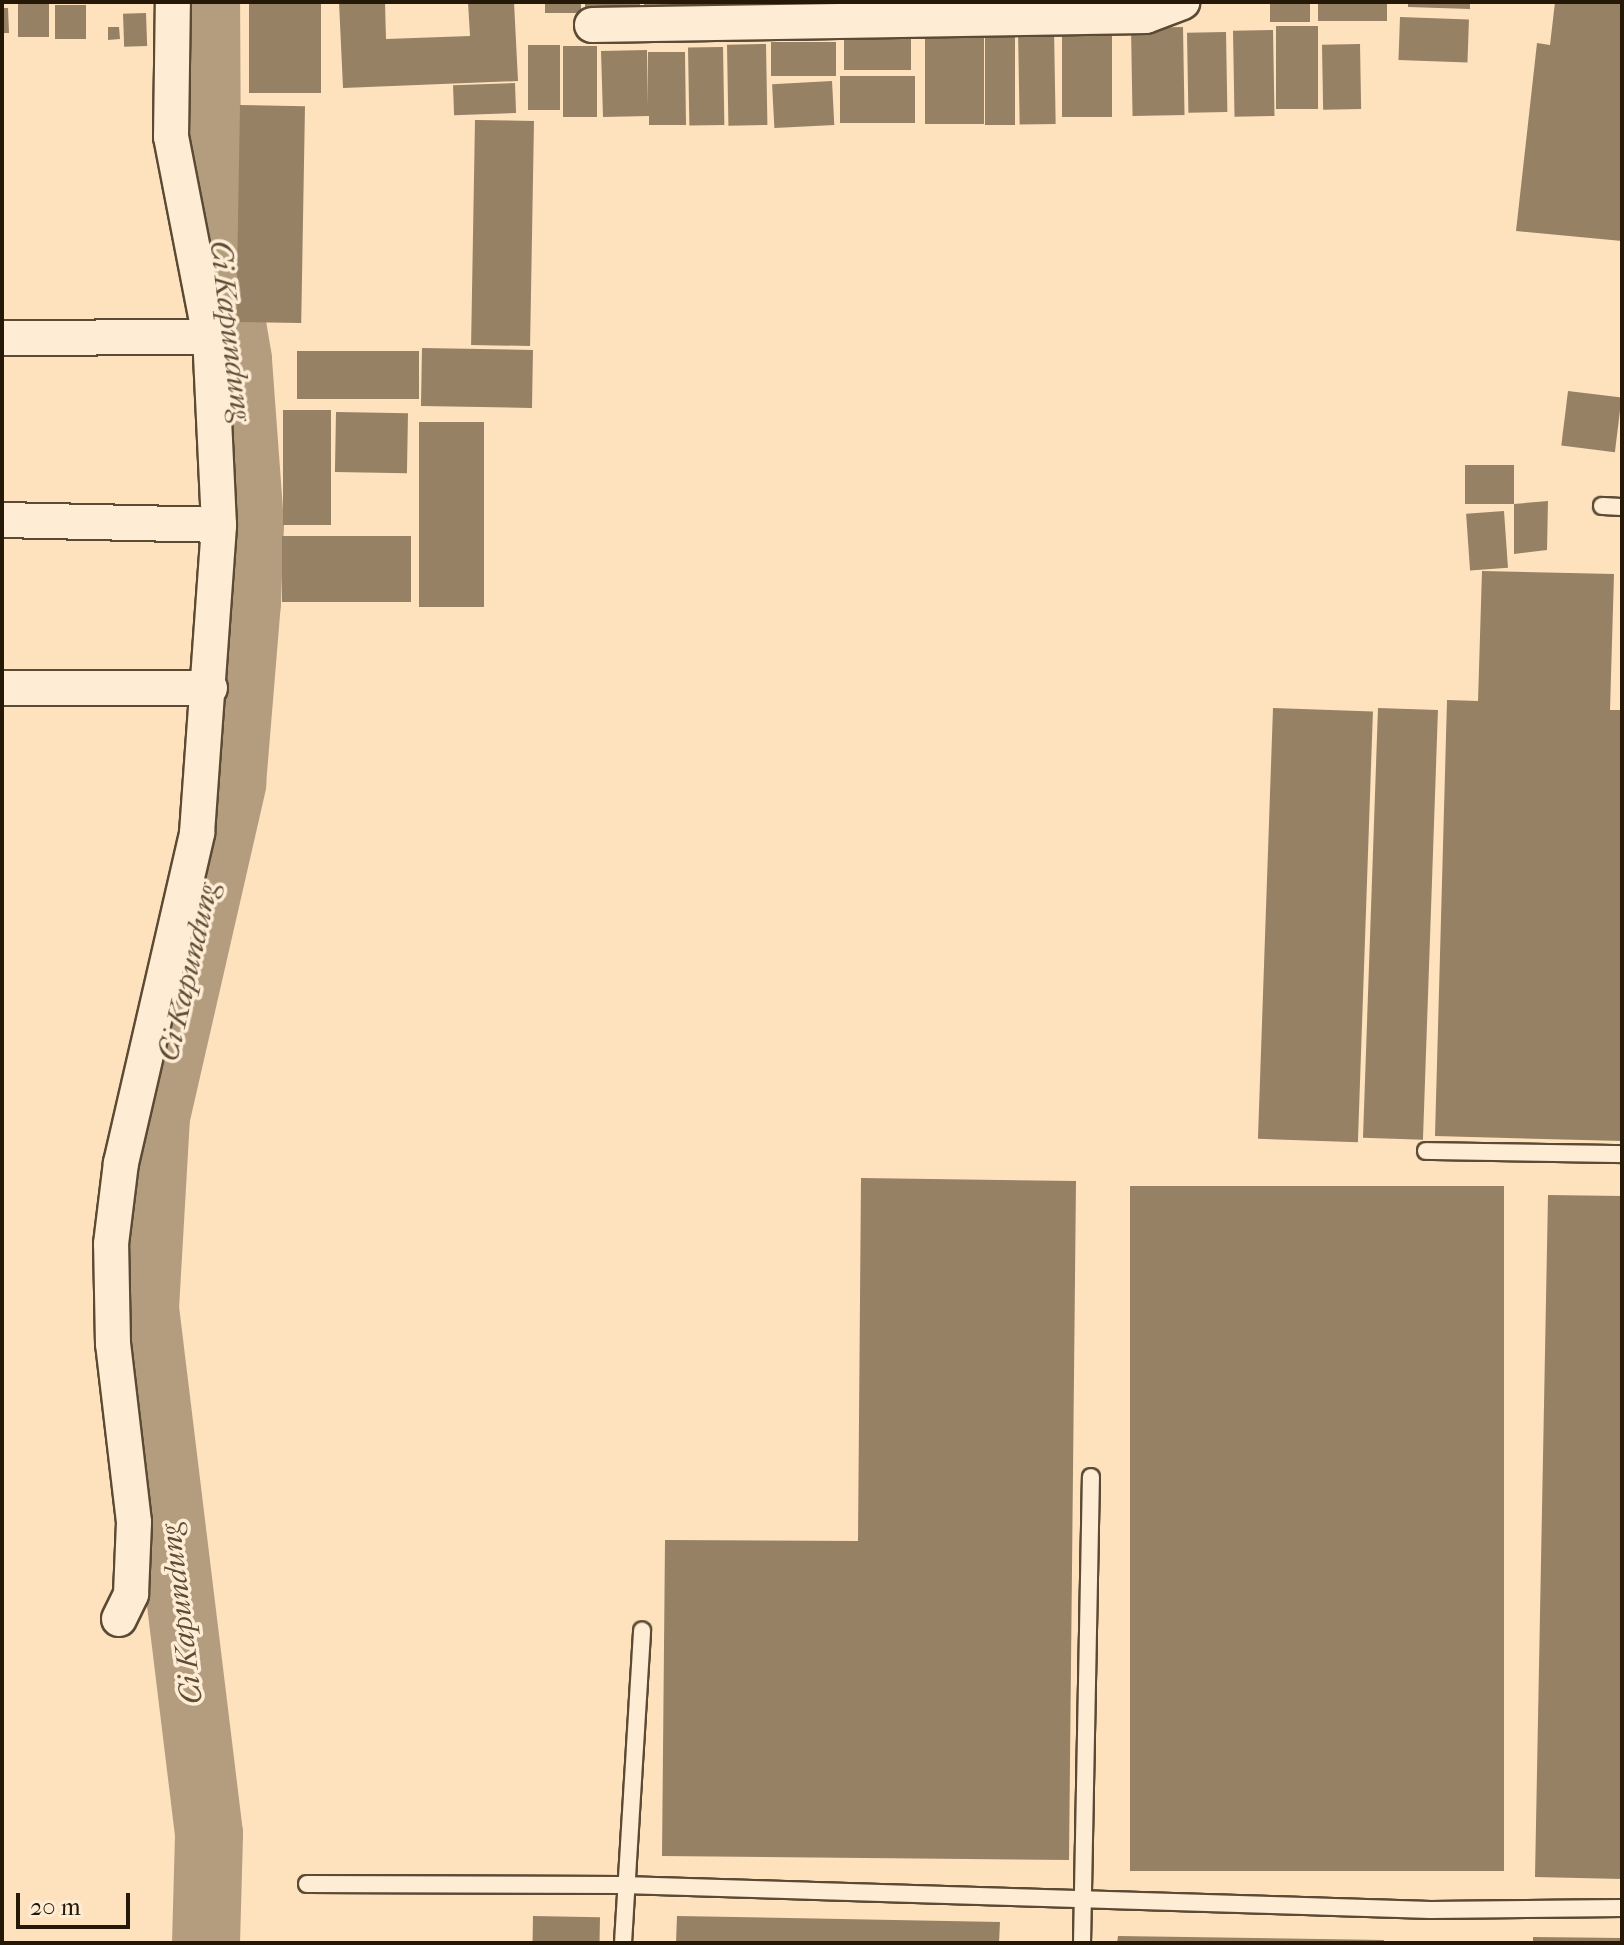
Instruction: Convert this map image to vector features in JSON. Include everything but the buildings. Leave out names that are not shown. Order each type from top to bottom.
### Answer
[{"type":"street","points":[[119,1619],[131,1594],[134,1522],[113,1344],[111,1244],[121,1163],[197,833],[210,688],[219,525],[210,337],[171,137],[173,2]]},
{"type":"street","points":[[592,25],[1146,16],[1182,2]]},
{"type":"street","points":[[2,338],[210,337]]},
{"type":"street","points":[[2,520],[219,525]]},
{"type":"street","points":[[2,688],[210,688]]},
{"type":"lane","points":[[1602,506],[1622,507]]},
{"type":"lane","points":[[1426,1151],[1622,1154]]},
{"type":"lane","points":[[1082,1943],[1091,1477]]},
{"type":"lane","points":[[623,1943],[623,1885],[642,1631]]},
{"type":"lane","points":[[307,1884],[623,1885],[1083,1896],[1431,1910],[1622,1908]]},
{"type":"waterway","name":"Ci Kapundung","points":[[206,2],[207,177],[238,359],[250,524],[247,603],[232,784],[156,1117],[145,1308],[209,1834],[206,1943]]}]
